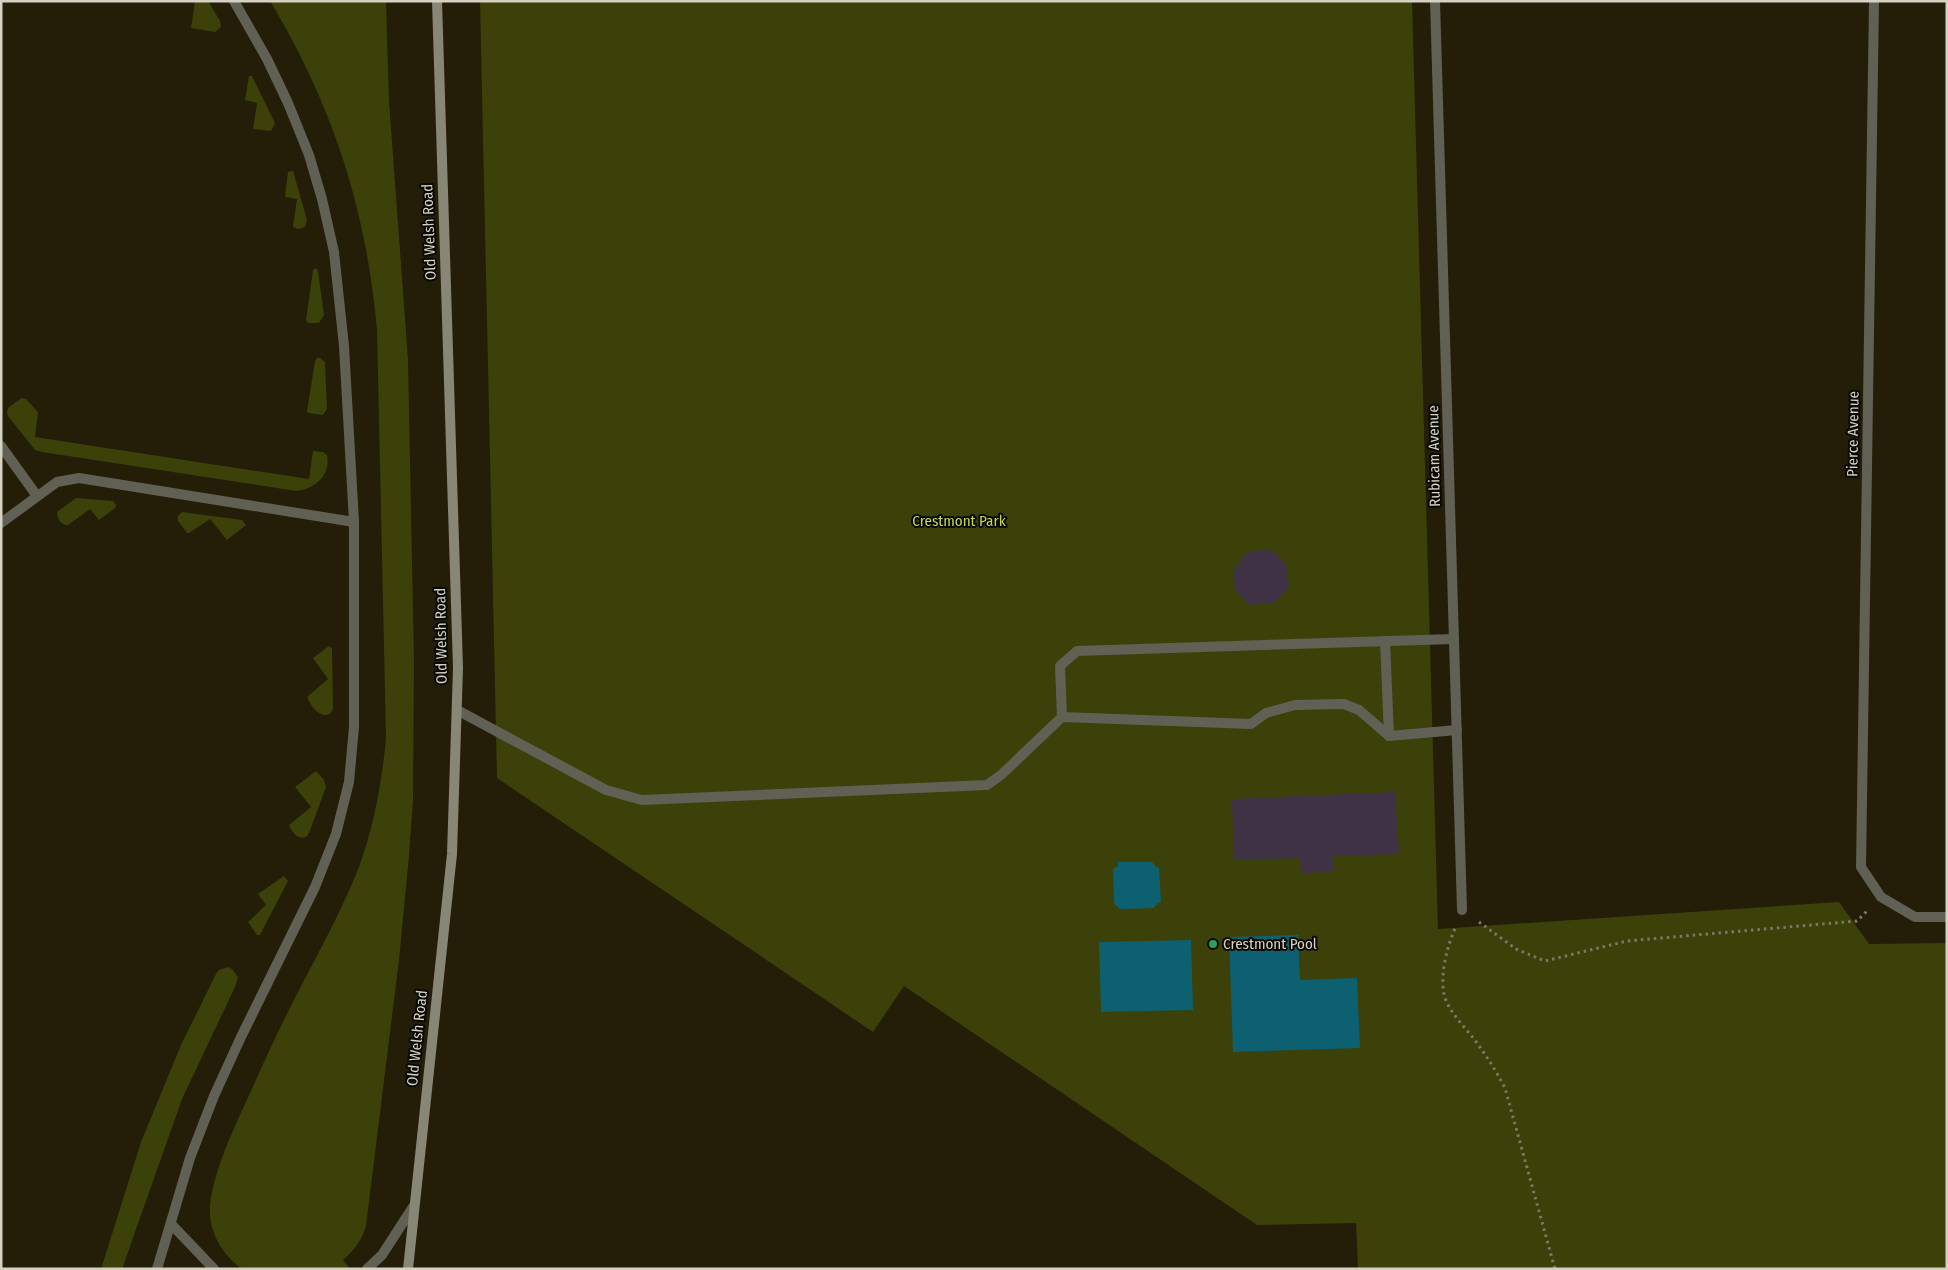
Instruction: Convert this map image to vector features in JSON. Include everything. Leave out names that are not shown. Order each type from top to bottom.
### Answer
[{"type":"street","points":[[158,1269],[190,1158],[214,1096],[241,1036],[315,887],[336,834],[348,782],[354,727],[354,522],[344,346],[334,252],[322,199],[309,155],[288,103],[267,59],[234,1]]},
{"type":"street","name":"Old Welsh Road","points":[[408,1269],[452,854],[458,668],[437,1]]},
{"type":"street","name":"Rubicam Avenue","points":[[1435,1],[1462,910]]},
{"type":"street","name":"Pierce Avenue","points":[[1874,1],[1861,867],[1881,896]]},
{"type":"street","points":[[1,446],[37,496]]},
{"type":"street","points":[[1,523],[57,482],[79,478],[354,522]]},
{"type":"street","points":[[1062,717],[1060,666],[1077,651],[1454,639]]},
{"type":"street","points":[[1385,640],[1389,736]]},
{"type":"street","points":[[457,710],[606,790],[642,800],[987,785],[1001,775],[1062,717],[1251,724],[1266,713],[1295,705],[1344,704],[1359,710],[1389,736],[1457,730]]},
{"type":"street","points":[[1881,896],[1915,917],[1947,917]]},
{"type":"street","points":[[367,1269],[382,1255],[413,1208]]},
{"type":"street","points":[[172,1225],[214,1269]]},
{"type":"path","points":[[1555,1269],[1505,1088],[1494,1067],[1455,1017],[1444,994],[1444,973],[1448,945],[1462,910],[1516,949],[1545,961],[1627,940],[1857,921],[1881,896]]},
{"type":"green space","points":[[195,1],[208,1],[220,21],[221,27],[215,32],[191,28]]},
{"type":"green space","points":[[270,1],[386,1],[389,101],[408,359],[414,660],[413,800],[399,960],[366,1226],[357,1245],[343,1260],[350,1269],[242,1269],[220,1245],[213,1231],[210,1215],[210,1202],[217,1174],[234,1129],[276,1036],[334,923],[359,867],[377,803],[386,738],[377,330],[372,285],[355,200],[329,119],[292,40]]},
{"type":"green space","name":"Crestmont Park","points":[[480,1],[1412,1],[1438,929],[1839,902],[1869,944],[1947,943],[1947,1269],[1358,1269],[1356,1223],[1257,1225],[904,986],[873,1032],[497,778]]},
{"type":"green space","points":[[249,76],[252,76],[275,123],[271,131],[253,129],[257,103],[245,100]]},
{"type":"green space","points":[[293,171],[307,220],[305,227],[298,229],[293,227],[297,199],[285,197],[288,172]]},
{"type":"green space","points":[[316,268],[324,315],[319,323],[308,323],[306,320],[313,270]]},
{"type":"green space","points":[[317,358],[325,362],[327,409],[323,415],[308,413],[307,411]]},
{"type":"green space","points":[[22,398],[26,399],[38,412],[35,437],[309,479],[313,451],[323,452],[327,455],[327,469],[321,480],[316,484],[296,491],[42,452],[35,450],[8,416],[9,407]]},
{"type":"green space","points":[[76,498],[113,501],[116,505],[115,508],[99,520],[90,509],[68,525],[61,523],[57,512]]},
{"type":"green space","points":[[182,512],[242,520],[246,525],[227,540],[210,519],[187,533],[178,521],[178,516]]},
{"type":"green space","points":[[329,646],[332,648],[333,709],[331,713],[323,715],[313,708],[307,697],[328,679],[313,658]]},
{"type":"green space","points":[[316,771],[324,780],[326,787],[309,833],[303,838],[293,833],[289,825],[311,807],[295,787]]},
{"type":"green space","points":[[284,876],[288,881],[260,935],[257,935],[248,922],[266,905],[258,894]]},
{"type":"green space","points":[[228,967],[238,977],[235,987],[182,1099],[122,1269],[101,1269],[141,1142],[181,1045],[216,974],[219,970]]},
{"type":"water","points":[[1118,862],[1152,862],[1159,868],[1161,902],[1157,903],[1154,908],[1120,909],[1114,903],[1113,869],[1118,866]]},
{"type":"water","points":[[1298,935],[1300,980],[1357,978],[1360,1048],[1233,1052],[1229,937]]},
{"type":"water","points":[[1191,940],[1193,1010],[1101,1012],[1099,942]]},
{"type":"building","points":[[1272,550],[1286,564],[1289,587],[1274,603],[1250,605],[1235,590],[1233,569],[1249,551]]},
{"type":"building","points":[[1395,792],[1399,854],[1334,856],[1334,872],[1301,873],[1300,858],[1234,860],[1232,799]]},
{"type":"place","name":"Crestmont Pool","points":[[1213,944]]}]
